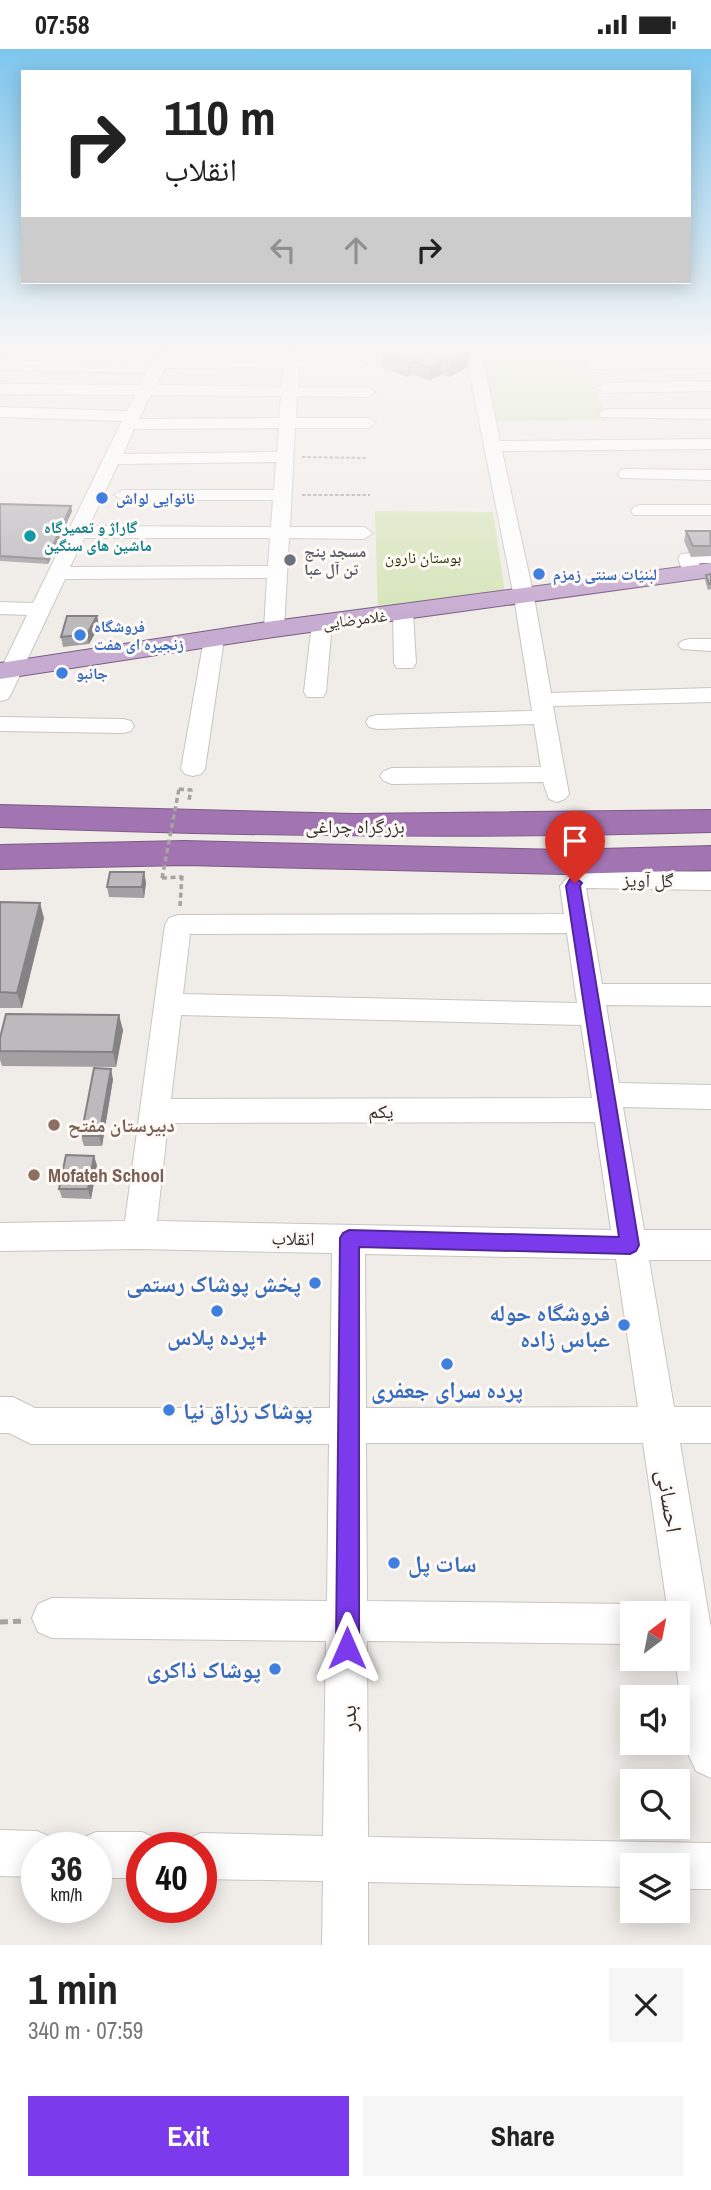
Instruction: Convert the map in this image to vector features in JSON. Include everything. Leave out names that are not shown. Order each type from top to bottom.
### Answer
[{"type":"highway","name":"بزرگراه چراغی","points":[[3,824],[551,826],[711,821]]},
{"type":"highway","points":[[3,824],[91,854]]},
{"type":"highway","name":"بزرگراه چراغی","points":[[0,857],[91,854],[176,870],[711,858]]},
{"type":"main road","name":"غلامرضایی","points":[[4,678],[274,629],[524,597],[704,566]]},
{"type":"street","points":[[4,678],[41,608],[120,438]]},
{"type":"street","points":[[274,629],[287,438]]},
{"type":"street","points":[[392,776],[557,794],[524,597],[493,438]]},
{"type":"street","points":[[495,446],[711,444]]},
{"type":"street","points":[[112,459],[285,457]]},
{"type":"street","points":[[627,474],[711,475]]},
{"type":"street","points":[[122,495],[283,495]]},
{"type":"street","points":[[640,511],[711,509]]},
{"type":"street","points":[[62,511],[87,511]]},
{"type":"street","points":[[77,533],[365,533]]},
{"type":"street","points":[[57,573],[278,572]]},
{"type":"street","points":[[0,608],[41,608]]},
{"type":"street","points":[[403,613],[405,663]]},
{"type":"street","points":[[315,692],[323,623]]},
{"type":"street","points":[[192,780],[214,639]]},
{"type":"street","points":[[689,645],[711,645]]},
{"type":"street","points":[[377,722],[711,695]]},
{"type":"street","points":[[0,724],[123,726]]},
{"type":"street","name":"گل آویز","points":[[630,1245],[573,886],[579,880],[711,881]]},
{"type":"street","points":[[139,1235],[178,925],[579,923]]},
{"type":"street","points":[[170,1004],[592,1004],[711,995]]},
{"type":"street","name":"یکم","points":[[153,1111],[607,1102],[711,1097]]},
{"type":"street","name":"انقلاب","points":[[0,1237],[139,1235],[711,1245]]},
{"type":"street","name":"بدر","points":[[345,1945],[349,1238]]},
{"type":"street","name":"احسانی","points":[[630,1245],[692,1620],[711,1756]]},
{"type":"street","points":[[7,1415],[31,1426],[711,1425]]},
{"type":"street","points":[[52,1618],[620,1624]]},
{"type":"street","points":[[0,1853],[21,1854]]},
{"type":"street","points":[[217,1856],[620,1864]]},
{"type":"street","points":[[690,1866],[711,1866]]},
{"type":"path","points":[[285,457],[366,458]]},
{"type":"path","points":[[283,495],[370,495]]},
{"type":"path","points":[[178,925],[176,870],[179,789],[192,780]]},
{"type":"path","points":[[557,794],[577,876]]},
{"type":"green space","name":"بوستان نارون","points":[[375,511],[493,512],[505,594],[378,610]]},
{"type":"building","name":"گاراژ و تعمیرگاه ماشین های سنگین","points":[[0,504],[71,506],[47,559],[0,556]]},
{"type":"building","points":[[686,531],[710,531],[711,546],[693,546]]},
{"type":"building","points":[[711,574],[711,584],[709,584],[706,575]]},
{"type":"building","points":[[67,616],[97,616],[87,634],[61,637]]},
{"type":"building","points":[[110,872],[144,872],[142,887],[107,887]]},
{"type":"building","points":[[0,902],[40,903],[17,993],[0,992]]},
{"type":"building","points":[[6,1014],[119,1015],[113,1052],[0,1051]]},
{"type":"building","points":[[94,1068],[111,1069],[99,1136],[81,1136]]},
{"type":"building","points":[[66,1155],[94,1156],[88,1189],[59,1189]]},
{"type":"place","name":"نانوایی لواش","points":[[102,498]]},
{"type":"place","name":"گاراژ و تعمیرگاه ماشین های سنگین","points":[[30,536]]},
{"type":"place","name":"مسجد پنج تن آل عبا","points":[[290,560]]},
{"type":"place","name":"لبنیات سنتی زمزم","points":[[539,574]]},
{"type":"place","name":"فروشگاه زنجیره ای هفت","points":[[80,635]]},
{"type":"place","name":"جانبو","points":[[62,673]]},
{"type":"place","name":"دبیرستان مفتح","points":[[54,1125]]},
{"type":"place","name":"Mofateh School","points":[[34,1175]]},
{"type":"place","name":"پخش پوشاک رستمی","points":[[315,1283]]},
{"type":"place","name":"پرده پلاس+","points":[[217,1311]]},
{"type":"place","name":"فروشگاه حوله عباس زاده","points":[[624,1325]]},
{"type":"place","name":"پرده سرای جعفری","points":[[447,1364]]},
{"type":"place","name":"پوشاک رزاق نیا","points":[[169,1410]]},
{"type":"place","name":"سات پل","points":[[394,1563]]},
{"type":"place","name":"پوشاک ذاکری","points":[[275,1669]]},
{"type":"route","points":[[347,1648],[349,1238],[630,1245],[573,886],[575,883]]}]
